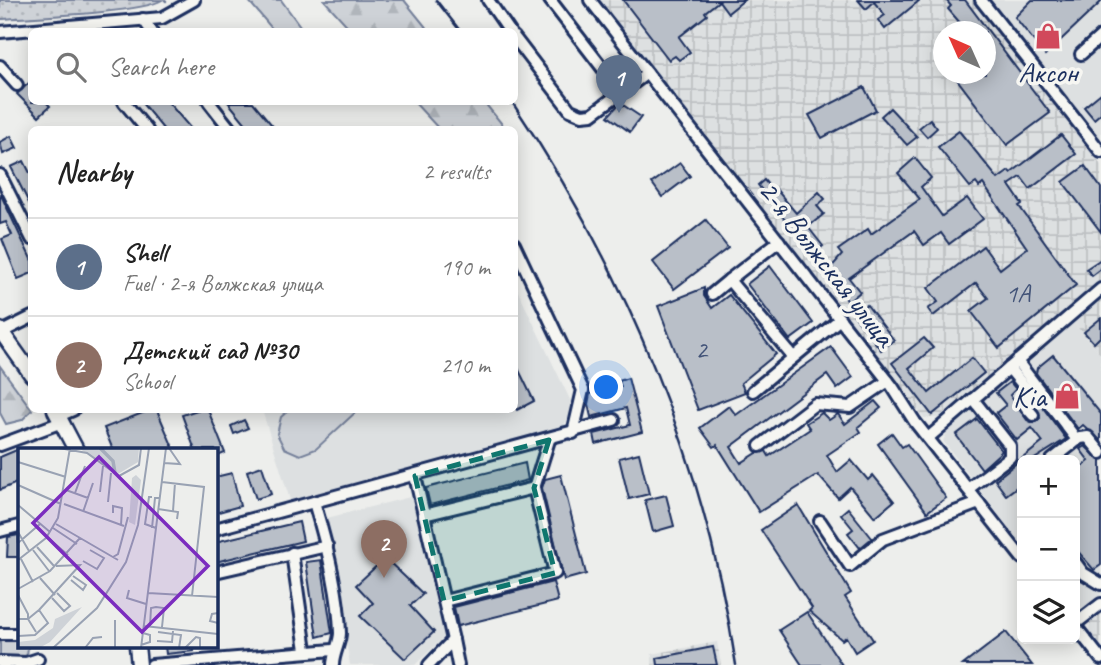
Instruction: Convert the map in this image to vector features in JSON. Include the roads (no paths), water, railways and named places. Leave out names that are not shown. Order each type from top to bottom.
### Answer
[{"type":"main road","points":[[1,331],[28,369]]},
{"type":"main road","points":[[59,416],[75,448]]},
{"type":"street","points":[[71,28],[162,18],[194,0]]},
{"type":"street","points":[[488,0],[507,28]]},
{"type":"street","points":[[550,0],[621,92]]},
{"type":"street","name":"2-я Волжская улица","points":[[590,0],[888,381],[928,438],[1017,552]]},
{"type":"street","points":[[998,0],[985,5],[1101,152]]},
{"type":"street","points":[[142,19],[149,28]]},
{"type":"street","points":[[0,32],[28,31]]},
{"type":"street","points":[[1082,54],[1101,36]]},
{"type":"street","points":[[518,42],[570,110],[582,115],[592,114],[647,72]]},
{"type":"street","points":[[0,67],[17,85]]},
{"type":"street","points":[[126,105],[144,126]]},
{"type":"street","points":[[211,105],[228,126]]},
{"type":"street","points":[[0,175],[28,231]]},
{"type":"street","points":[[712,293],[779,241]]},
{"type":"street","points":[[518,252],[583,390],[573,432]]},
{"type":"street","points":[[729,280],[793,357]]},
{"type":"street","points":[[928,438],[1101,289]]},
{"type":"street","points":[[1,331],[28,319]]},
{"type":"street","points":[[753,391],[840,319]]},
{"type":"street","points":[[1013,364],[1028,391],[1026,407],[1032,415]]},
{"type":"street","points":[[1013,364],[1077,440]]},
{"type":"street","points":[[760,446],[816,404],[850,407],[888,381]]},
{"type":"street","points":[[968,489],[1010,457],[1012,452],[973,399]]},
{"type":"street","points":[[0,445],[59,416]]},
{"type":"street","points":[[217,528],[549,440],[614,420]]},
{"type":"street","points":[[1058,455],[1077,440],[1088,437],[1101,453]]},
{"type":"street","points":[[444,601],[555,573],[534,488],[549,440]]},
{"type":"street","points":[[415,476],[458,665]]},
{"type":"street","points":[[424,515],[534,488]]},
{"type":"street","points":[[314,502],[327,546],[340,636],[334,650],[333,665]]},
{"type":"street","points":[[820,521],[850,566],[883,539],[979,503]]},
{"type":"street","points":[[0,531],[18,526]]},
{"type":"street","points":[[217,572],[327,546]]},
{"type":"street","points":[[292,553],[306,650]]},
{"type":"street","points":[[1080,569],[1101,584]]},
{"type":"street","points":[[1080,621],[1101,604]]},
{"type":"street","points":[[1080,632],[1101,659]]},
{"type":"street","points":[[0,634],[18,634]]},
{"type":"street","points":[[429,665],[453,640]]},
{"type":"street","points":[[152,665],[306,650],[334,650]]},
{"type":"street","points":[[0,662],[38,662]]},
{"type":"railway","points":[[436,0],[458,28]]},
{"type":"railway","points":[[514,105],[591,233],[656,371],[704,516],[736,665]]},
{"type":"place","name":"Аксон","points":[[1048,36]]},
{"type":"place","name":"Shell","points":[[619,113]]},
{"type":"place","name":"Kia","points":[[1067,396]]},
{"type":"place","name":"Детский сад №30","points":[[384,578]]}]
